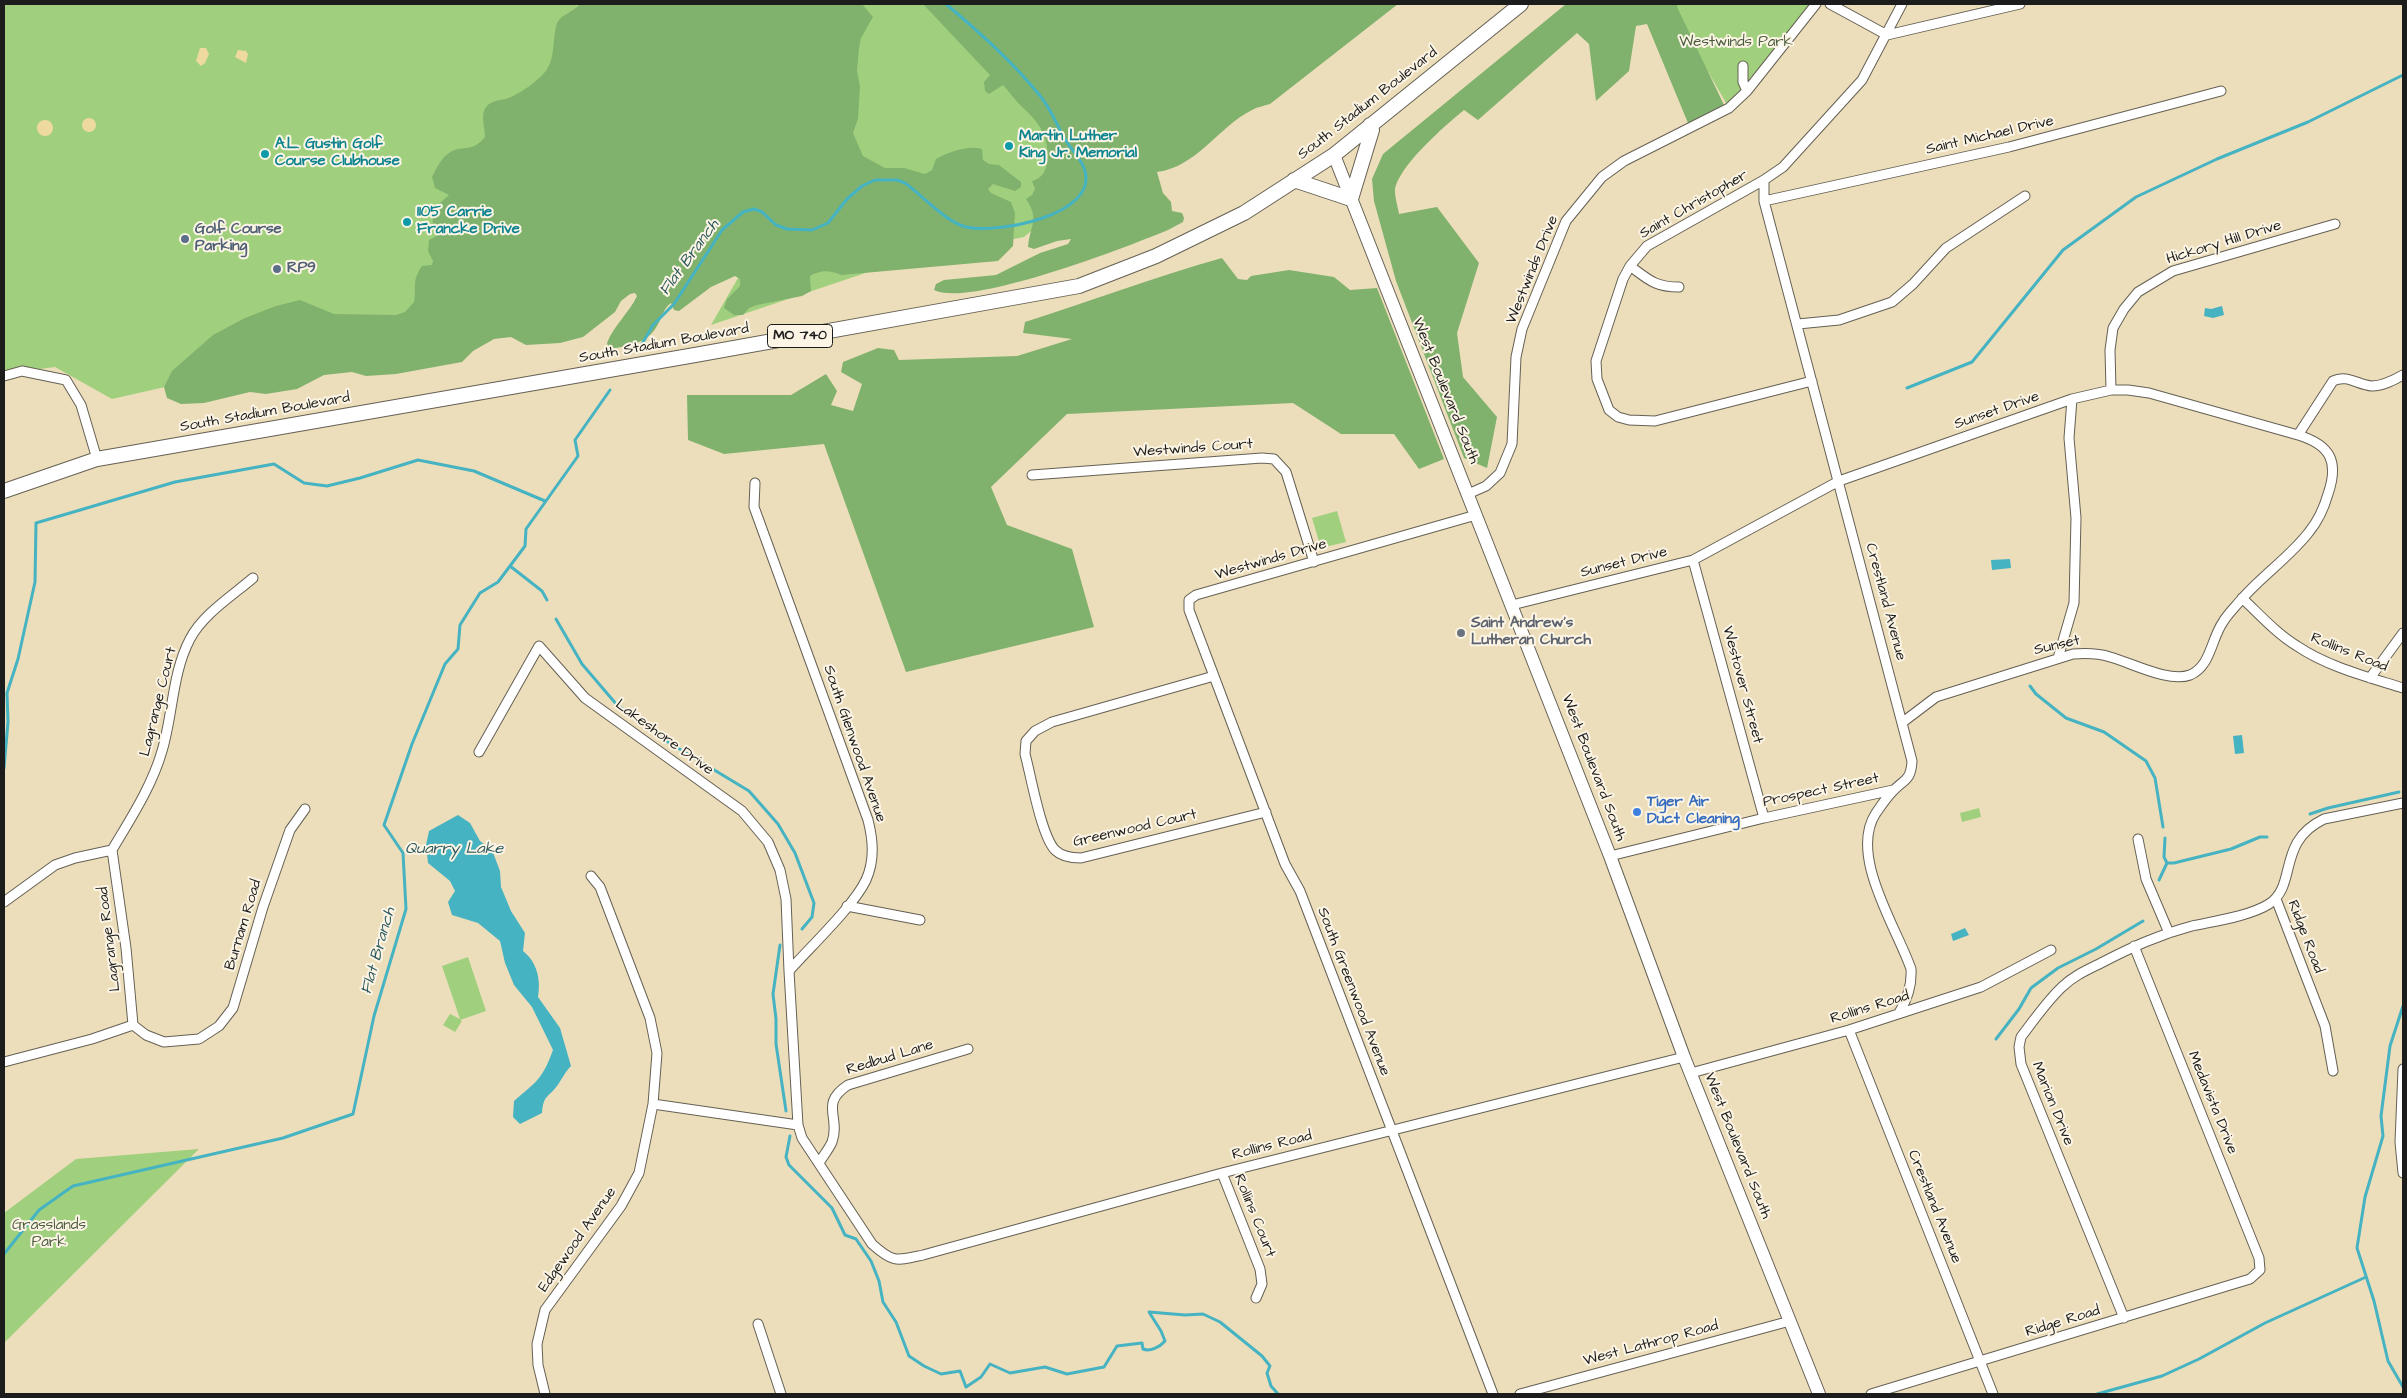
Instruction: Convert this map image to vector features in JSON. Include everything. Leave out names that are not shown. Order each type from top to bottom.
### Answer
[{"type":"main road","name":"South Stadium Boulevard","points":[[4,491],[97,458],[656,362],[1078,286],[1156,256],[1244,213],[1334,155],[1521,4]]},
{"type":"main road","points":[[1294,180],[1351,198],[1372,130],[1370,125]]},
{"type":"main road","name":"West Boulevard South","points":[[1334,155],[1610,856],[1684,1057],[1819,1394]]},
{"type":"street","name":"Westwinds Drive","points":[[1468,494],[1486,486],[1500,473],[1512,444],[1516,356],[1522,329],[1566,221],[1602,177],[1624,161],[1729,108],[1748,91],[1816,4]]},
{"type":"street","points":[[1830,4],[1888,34],[2020,4]]},
{"type":"street","name":"Saint Christopher","points":[[1812,381],[1655,420],[1629,420],[1609,410],[1597,379],[1596,361],[1624,279],[1630,266],[1647,246],[1669,231],[1764,180],[1782,166],[1862,80],[1888,34],[1902,4]]},
{"type":"street","points":[[1743,66],[1743,82],[1748,91]]},
{"type":"street","name":"Saint Michael Drive","points":[[1764,201],[2010,147],[2220,91]]},
{"type":"street","name":"Crestland Avenue","points":[[1764,180],[1764,201],[1912,761],[1911,772],[1907,780],[1893,790],[1873,818],[1866,844],[1870,869],[1911,969],[1912,980],[1907,997],[1899,1013]]},
{"type":"street","points":[[1798,324],[1838,320],[1892,302],[1913,284],[1946,248],[2025,196]]},
{"type":"street","name":"Hickory Hill Drive","points":[[2110,390],[2110,350],[2114,328],[2124,309],[2138,292],[2173,271],[2335,224]]},
{"type":"street","points":[[1630,266],[1653,284],[1679,288]]},
{"type":"street","points":[[4,376],[22,371],[66,380],[81,405],[97,458]]},
{"type":"street","points":[[2298,435],[2333,380],[2339,378],[2371,386],[2387,383],[2403,375]]},
{"type":"street","name":"Sunset Drive","points":[[1512,605],[1693,560],[1839,481],[2072,400],[2110,390],[2149,393],[2298,435],[2314,440],[2323,446],[2333,462],[2333,478],[2326,502],[2310,531],[2242,598]]},
{"type":"street","points":[[2058,658],[2074,602],[2076,518],[2068,438],[2072,400]]},
{"type":"street","name":"Westwinds Court","points":[[1032,475],[1242,459],[1274,459],[1286,472],[1314,562]]},
{"type":"street","name":"South Glenwood Avenue","points":[[755,482],[754,507],[868,820],[873,840],[871,861],[865,880],[846,906],[789,971]]},
{"type":"street","name":"Westwinds Drive","points":[[1189,600],[1196,595],[1476,515]]},
{"type":"street","name":"Westover Street","points":[[1693,560],[1764,818]]},
{"type":"street","name":"Lagrange Court","points":[[112,850],[151,781],[157,765],[162,751],[180,668],[190,638],[208,616],[253,578]]},
{"type":"street","name":"Sunset","points":[[1903,722],[1936,697],[2058,658],[2090,653],[2109,656],[2170,676],[2182,678],[2201,669],[2223,622],[2242,598]]},
{"type":"street","name":"Rollins Road","points":[[2242,598],[2273,629],[2298,647],[2345,669],[2403,688]]},
{"type":"street","name":"South Greenwood Avenue","points":[[1189,600],[1189,610],[1285,864],[1300,891],[1493,1394]]},
{"type":"street","points":[[2370,678],[2403,633]]},
{"type":"street","name":"Lakeshore Drive","points":[[478,752],[539,646],[585,698],[742,811],[768,842],[780,870],[786,899],[789,971]]},
{"type":"street","name":"Greenwood Court","points":[[1214,676],[1052,722],[1035,731],[1026,741],[1025,754],[1047,836],[1056,851],[1068,858],[1081,858],[1266,812]]},
{"type":"street","name":"Prospect Street","points":[[1610,856],[1764,818],[1893,790]]},
{"type":"street","name":"Ridge Road","points":[[2333,1071],[2325,1026],[2276,899],[2280,892],[2294,845],[2302,833],[2313,824],[2324,819],[2403,803]]},
{"type":"street","name":"Burnam Road","points":[[133,1025],[146,1035],[164,1042],[199,1039],[219,1026],[233,1008],[263,908],[290,830],[305,809]]},
{"type":"street","points":[[2138,839],[2146,880],[2169,933]]},
{"type":"street","points":[[4,902],[55,865],[75,858],[112,850]]},
{"type":"street","name":"Lagrange Road","points":[[112,850],[126,948],[133,1025]]},
{"type":"street","name":"Edgewood Avenue","points":[[545,1394],[538,1365],[537,1344],[546,1310],[621,1206],[639,1173],[654,1104],[656,1053],[650,1018],[600,887],[591,876]]},
{"type":"street","points":[[2134,946],[2169,933],[2257,909],[2276,899]]},
{"type":"street","points":[[846,906],[920,920]]},
{"type":"street","name":"Medavista Drive","points":[[2134,946],[2259,1258],[2260,1270]]},
{"type":"street","name":"Marion Drive","points":[[2124,1318],[2021,1064],[2019,1047],[2021,1037],[2062,987],[2077,975],[2134,946]]},
{"type":"street","name":"Rollins Road","points":[[1691,1073],[1849,1030],[1981,987],[2051,950]]},
{"type":"street","points":[[789,971],[798,1125],[802,1138],[819,1163]]},
{"type":"street","points":[[4,1062],[92,1039],[133,1025]]},
{"type":"street","name":"Crestland Avenue","points":[[1849,1030],[1992,1394]]},
{"type":"street","name":"Redbud Lane","points":[[819,1163],[832,1142],[834,1128],[831,1105],[837,1092],[848,1085],[968,1049]]},
{"type":"street","name":"Rollins Road","points":[[819,1163],[872,1244],[888,1258],[905,1259],[1222,1173],[1684,1057]]},
{"type":"street","points":[[2403,1069],[2400,1142],[2403,1173]]},
{"type":"street","points":[[654,1104],[798,1125]]},
{"type":"street","name":"Rollins Court","points":[[1222,1173],[1260,1269],[1262,1284],[1256,1298]]},
{"type":"street","name":"Ridge Road","points":[[1871,1394],[2250,1279],[2260,1270]]},
{"type":"street","name":"West Lathrop Road","points":[[1520,1394],[1790,1321]]},
{"type":"street","points":[[758,1324],[781,1394]]},
{"type":"green space","points":[[4,4],[583,4],[435,294],[392,331],[311,354],[112,399],[55,367],[4,374]]},
{"type":"green space","points":[[580,4],[862,4],[873,17],[861,38],[857,71],[860,86],[858,119],[853,133],[863,156],[885,168],[904,168],[925,174],[932,170],[936,159],[947,154],[971,148],[982,149],[983,160],[989,164],[999,165],[1021,182],[1021,187],[1015,191],[993,184],[988,189],[991,193],[1011,202],[1015,213],[1013,246],[998,261],[841,275],[833,272],[821,272],[810,276],[811,291],[802,296],[757,305],[749,308],[743,315],[734,315],[724,308],[727,299],[740,286],[740,279],[735,276],[711,287],[679,311],[674,310],[671,303],[648,337],[623,347],[609,349],[607,343],[634,302],[637,296],[635,293],[630,294],[621,301],[615,312],[583,337],[560,343],[526,345],[511,337],[494,339],[473,351],[462,362],[396,374],[366,376],[352,372],[324,375],[297,389],[266,394],[250,392],[204,403],[181,404],[167,398],[164,387],[172,371],[213,335],[245,318],[276,306],[300,300],[334,314],[396,315],[405,312],[414,302],[415,280],[419,271],[422,266],[432,265],[433,261],[428,251],[429,240],[440,234],[440,231],[433,226],[432,210],[449,195],[435,188],[432,177],[437,167],[453,150],[471,147],[485,137],[483,114],[488,104],[521,92],[545,72],[551,61],[557,23],[561,17]]},
{"type":"green space","points":[[818,4],[946,4],[1054,120],[1049,216],[1024,237],[895,263],[711,325],[750,257]]},
{"type":"green space","points":[[923,4],[1398,4],[1270,104],[1254,109],[1240,117],[1184,163],[1171,169],[1157,172],[1163,193],[1171,202],[1172,211],[1182,213],[1183,222],[1168,230],[1119,249],[1049,273],[980,291],[953,293],[934,290],[936,284],[944,280],[996,275],[1040,253],[1068,244],[1071,239],[1057,241],[1034,249],[1028,247],[1033,218],[1026,199],[1032,195],[1035,189],[1032,181],[1043,174],[1047,161],[1046,143],[1041,129],[1037,122],[1003,85],[989,94],[985,91],[984,82],[990,75]]},
{"type":"green space","points":[[1566,4],[1678,4],[1677,7],[1724,105],[1688,123],[1647,24],[1636,26],[1629,71],[1596,101],[1589,44],[1577,33],[1478,120],[1464,110],[1424,147],[1404,170],[1395,191],[1399,214],[1437,207],[1479,263],[1457,333],[1463,377],[1497,417],[1487,468],[1464,458],[1396,281],[1374,201],[1372,179],[1383,154]]},
{"type":"green space","name":"Westwinds Park","points":[[1669,4],[1816,4],[1729,108]]},
{"type":"green space","points":[[1222,258],[1238,279],[1247,280],[1251,276],[1289,270],[1334,277],[1350,290],[1377,288],[1444,459],[1419,469],[1394,434],[1341,434],[1293,403],[1067,414],[991,487],[1007,525],[1072,549],[1094,627],[906,672],[824,444],[724,454],[688,440],[687,395],[791,395],[826,374],[837,391],[831,405],[853,411],[862,384],[841,372],[843,362],[878,348],[894,350],[899,360],[1017,356],[1072,339],[1023,333],[1025,322]]},
{"type":"green space","points":[[1337,511],[1346,542],[1321,548],[1312,518]]},
{"type":"green space","points":[[1979,808],[1981,817],[1962,822],[1960,813]]},
{"type":"green space","points":[[468,957],[486,1011],[460,1020],[462,1021],[455,1032],[443,1025],[450,1014],[460,1019],[442,966]]},
{"type":"green space","name":"Grasslands Park","points":[[199,1149],[4,1343],[4,1213],[76,1159]]},
{"type":"sand","points":[[200,48],[206,48],[209,54],[205,63],[201,66],[196,61]]},
{"type":"sand","points":[[238,50],[246,51],[248,54],[246,63],[235,57]]},
{"type":"sand","points":[[89,118],[94,120],[96,125],[94,130],[89,132],[84,130],[82,125],[84,120]]},
{"type":"sand","points":[[42,120],[48,120],[53,125],[51,134],[42,136],[37,131],[37,125]]},
{"type":"water","points":[[2222,306],[2224,315],[2213,318],[2204,316],[2205,308],[2211,309]]},
{"type":"water","points":[[2010,559],[2011,568],[1992,570],[1991,560]]},
{"type":"water","points":[[2242,735],[2244,753],[2235,754],[2233,736]]},
{"type":"water","name":"Quarry Lake","points":[[458,815],[470,823],[480,841],[492,850],[500,871],[501,887],[511,911],[525,933],[523,951],[532,960],[537,971],[538,997],[560,1028],[571,1066],[545,1100],[542,1113],[520,1124],[513,1117],[514,1101],[542,1074],[553,1050],[532,1007],[514,985],[505,963],[500,941],[478,923],[452,915],[448,902],[455,891],[450,881],[428,863],[426,845],[429,831]]},
{"type":"water","points":[[1965,928],[1969,935],[1953,941],[1951,934]]},
{"type":"waterway","name":"Flat Branch","points":[[642,344],[653,325],[674,304],[722,230],[743,212],[754,209],[762,212],[776,225],[787,229],[812,230],[828,223],[847,199],[862,186],[875,180],[897,180],[905,183],[951,220],[966,227],[999,228],[1020,224],[1061,210],[1076,200],[1085,187],[1085,171],[1045,102],[1007,60],[946,4]]},
{"type":"waterway","points":[[1907,388],[1972,362],[2063,250],[2136,197],[2217,159],[2308,122],[2403,75]]},
{"type":"waterway","name":"Flat Branch","points":[[4,1254],[39,1210],[73,1186],[283,1138],[353,1114],[374,1016],[406,909],[403,853],[384,825],[412,744],[445,664],[458,649],[460,625],[480,593],[498,582],[525,546],[526,529],[578,456],[575,440],[610,390]]},
{"type":"waterway","points":[[4,768],[8,722],[7,693],[18,659],[35,582],[36,523],[175,482],[274,464],[304,483],[327,486],[418,460],[474,471],[545,501]]},
{"type":"waterway","points":[[510,566],[542,591],[547,600]]},
{"type":"waterway","points":[[556,619],[582,664],[617,705],[668,742],[749,791],[778,824],[795,853],[814,903],[812,917],[802,929]]},
{"type":"waterway","points":[[2030,686],[2036,694],[2066,718],[2104,732],[2146,761],[2155,778],[2163,827]]},
{"type":"waterway","points":[[2310,814],[2328,808],[2399,792]]},
{"type":"waterway","points":[[2165,838],[2164,857],[2167,863],[2174,863],[2231,849],[2260,837],[2267,837]]},
{"type":"waterway","points":[[2159,880],[2167,863]]},
{"type":"waterway","points":[[1996,1039],[2019,1009],[2031,988],[2058,968],[2096,949],[2143,921]]},
{"type":"waterway","points":[[780,945],[773,994],[776,1044],[786,1111]]},
{"type":"waterway","points":[[2403,1006],[2390,1046],[2381,1116],[2383,1136],[2365,1197],[2357,1248],[2374,1301],[2388,1361],[2403,1387]]},
{"type":"waterway","points":[[790,1136],[786,1157],[789,1165],[832,1208],[845,1235],[856,1239],[871,1261],[879,1281],[883,1302],[896,1322],[909,1356],[924,1366],[941,1374],[960,1371],[966,1387],[981,1377],[990,1364],[1010,1373],[1045,1367],[1067,1374],[1104,1367],[1117,1346],[1142,1343],[1143,1349],[1149,1350],[1160,1345],[1165,1341],[1149,1312],[1185,1315],[1203,1314],[1220,1322],[1262,1356],[1270,1366],[1267,1373],[1271,1386],[1278,1394]]},
{"type":"waterway","points":[[2097,1394],[2162,1376],[2199,1359],[2265,1323],[2366,1277]]},
{"type":"place","name":"Martin Luther King Jr. Memorial","points":[[1009,146]]},
{"type":"place","name":"A.L. Gustin Golf Course Clubhouse","points":[[265,154]]},
{"type":"place","name":"1105 Carrie Francke Drive","points":[[407,222]]},
{"type":"place","name":"Golf Course Parking","points":[[185,239]]},
{"type":"place","name":"RP9","points":[[277,269]]},
{"type":"place","name":"Saint Andrew's Lutheran Church","points":[[1461,633]]},
{"type":"place","name":"Tiger Air Duct Cleaning","points":[[1637,812]]}]
